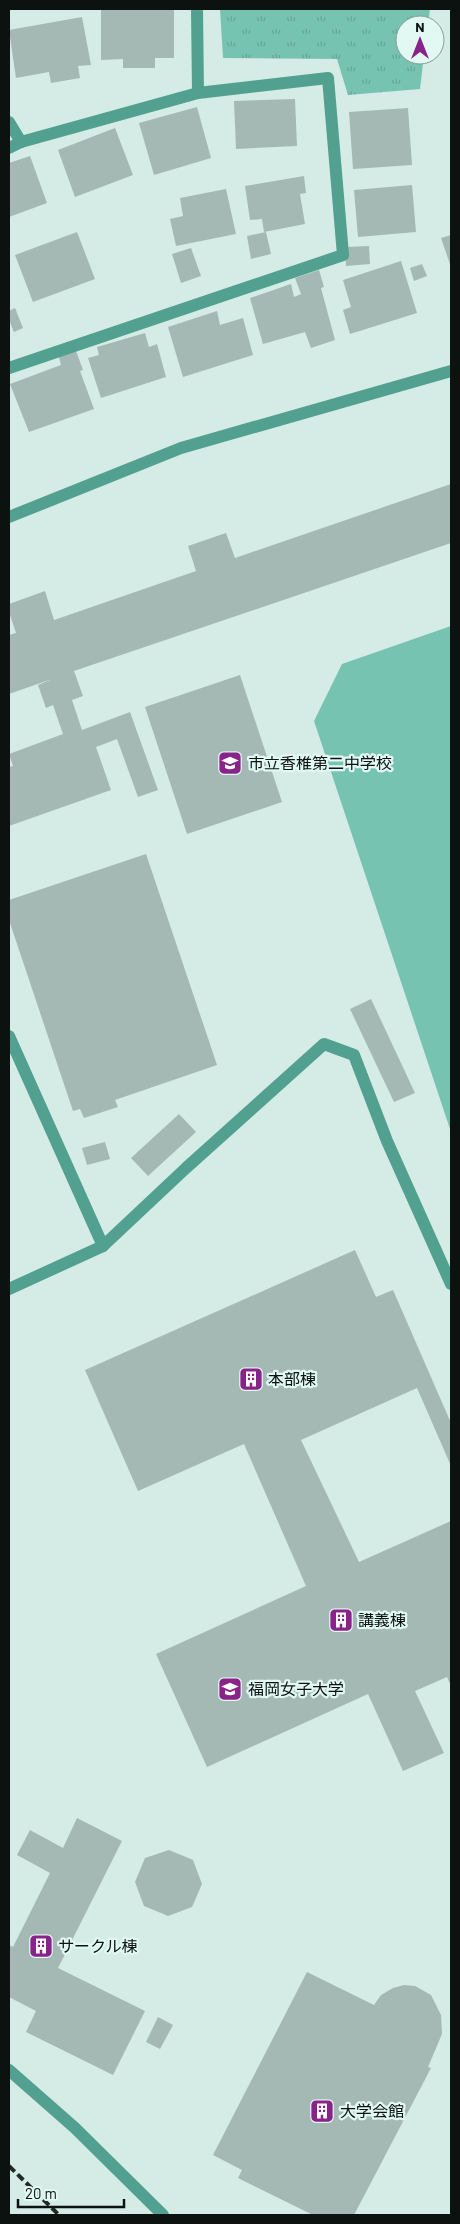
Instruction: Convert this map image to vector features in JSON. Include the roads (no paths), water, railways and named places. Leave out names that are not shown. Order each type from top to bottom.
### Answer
[{"type":"street","points":[[197,9],[198,93]]},
{"type":"street","points":[[9,148],[22,142],[198,93],[328,78],[343,255],[9,368]]},
{"type":"street","points":[[9,122],[22,142]]},
{"type":"street","points":[[9,517],[181,448],[451,372]]},
{"type":"street","points":[[9,1036],[103,1246]]},
{"type":"street","points":[[9,1289],[103,1246],[186,1168],[324,1044],[354,1055],[387,1141],[451,1284]]},
{"type":"street","points":[[9,2070],[75,2128],[163,2215]]},
{"type":"railway","points":[[9,2166],[59,2215]]},
{"type":"place","name":"市立香椎第二中学校","points":[[230,763]]},
{"type":"place","name":"本部棟","points":[[251,1379]]},
{"type":"place","name":"講義棟","points":[[341,1620]]},
{"type":"place","name":"福岡女子大学","points":[[230,1689]]},
{"type":"place","name":"サークル棟","points":[[41,1946]]},
{"type":"place","name":"大学会館","points":[[322,2111]]}]
